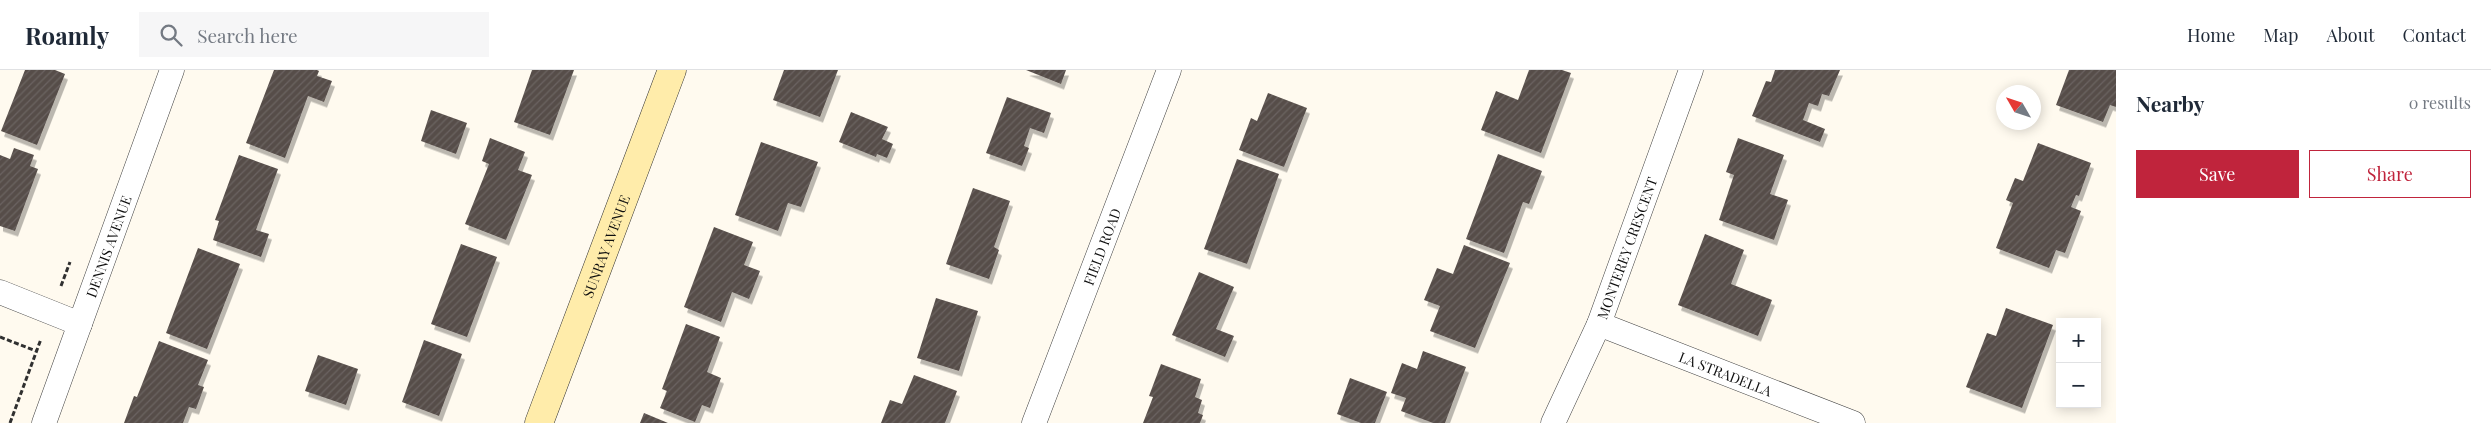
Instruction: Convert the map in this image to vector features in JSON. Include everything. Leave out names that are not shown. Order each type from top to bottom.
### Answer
[{"type":"street","name":"DENNIS AVENUE","points":[[44,423],[172,70]]},
{"type":"street","name":"SUNRAY AVENUE","points":[[539,423],[672,70]]},
{"type":"street","name":"FIELD ROAD","points":[[1034,423],[1168,70]]},
{"type":"street","name":"MONTEREY CRESCENT","points":[[1553,423],[1598,324],[1691,70]]},
{"type":"street","points":[[0,292],[80,324]]},
{"type":"street","name":"LA STRADELLA","points":[[1598,324],[1853,423]]},
{"type":"path","points":[[0,337],[36,351]]},
{"type":"building","points":[[25,70],[55,70],[65,74],[37,145],[1,131]]},
{"type":"building","points":[[274,70],[317,70],[319,71],[317,76],[332,81],[324,102],[308,96],[285,158],[246,143]]},
{"type":"building","points":[[532,70],[574,70],[550,135],[514,122]]},
{"type":"building","points":[[784,70],[838,70],[820,117],[773,100]]},
{"type":"building","points":[[1026,70],[1066,70],[1061,84]]},
{"type":"building","points":[[1529,70],[1562,70],[1571,73],[1541,153],[1481,130],[1496,91],[1518,100]]},
{"type":"building","points":[[1775,70],[1840,70],[1829,96],[1822,94],[1818,106],[1809,103],[1803,120],[1825,129],[1820,142],[1752,116],[1766,81],[1771,82]]},
{"type":"building","points":[[2069,70],[2116,70],[2116,107],[2110,105],[2103,122],[2056,105]]},
{"type":"building","points":[[1268,93],[1307,108],[1284,167],[1239,150],[1251,118],[1257,121]]},
{"type":"building","points":[[1007,97],[1051,113],[1044,133],[1030,128],[1024,146],[1029,148],[1022,166],[986,153]]},
{"type":"building","points":[[431,110],[467,123],[456,154],[421,141]]},
{"type":"building","points":[[851,112],[888,127],[882,139],[893,144],[887,158],[877,154],[876,157],[839,142]]},
{"type":"building","points":[[490,138],[525,152],[518,170],[532,175],[506,240],[465,224],[489,164],[482,161]]},
{"type":"building","points":[[1738,138],[1784,155],[1770,194],[1788,200],[1774,240],[1719,220],[1734,175],[1726,172]]},
{"type":"building","points":[[761,142],[818,162],[801,207],[788,203],[778,231],[735,215]]},
{"type":"building","points":[[2038,143],[2091,163],[2079,196],[2076,195],[2071,207],[2081,211],[2065,253],[2056,250],[2049,268],[1996,248],[2013,203],[2006,200],[2015,178],[2023,181]]},
{"type":"building","points":[[14,148],[34,155],[30,166],[38,169],[15,231],[0,226],[0,155],[10,159]]},
{"type":"building","points":[[1498,154],[1542,171],[1529,204],[1523,202],[1504,253],[1466,239]]},
{"type":"building","points":[[239,155],[278,169],[256,230],[269,234],[261,257],[213,240],[219,221],[215,220]]},
{"type":"building","points":[[1237,159],[1279,174],[1247,264],[1204,249]]},
{"type":"building","points":[[973,188],[1010,201],[994,247],[999,250],[989,279],[946,264]]},
{"type":"building","points":[[714,227],[753,242],[744,265],[760,271],[749,299],[732,292],[721,322],[684,307]]},
{"type":"building","points":[[1705,234],[1744,250],[1731,284],[1772,300],[1758,336],[1678,305]]},
{"type":"building","points":[[461,244],[497,257],[467,337],[431,324]]},
{"type":"building","points":[[1464,245],[1510,263],[1475,348],[1430,331],[1440,306],[1424,300],[1437,268],[1453,274]]},
{"type":"building","points":[[198,248],[240,264],[207,349],[166,333]]},
{"type":"building","points":[[1199,272],[1234,287],[1216,329],[1234,336],[1225,357],[1172,335]]},
{"type":"building","points":[[936,298],[978,311],[959,371],[917,358]]},
{"type":"building","points":[[2006,308],[2053,325],[2022,408],[1966,387],[1987,333],[1996,336]]},
{"type":"building","points":[[686,324],[720,337],[707,372],[721,378],[710,408],[702,405],[695,422],[660,408],[667,391],[662,389]]},
{"type":"building","points":[[424,340],[462,354],[439,416],[402,402]]},
{"type":"building","points":[[159,341],[208,360],[198,385],[204,387],[196,409],[189,407],[183,423],[124,423],[134,396],[137,397]]},
{"type":"building","points":[[1423,351],[1466,367],[1445,423],[1433,423],[1401,411],[1406,398],[1391,393],[1402,363],[1417,369]]},
{"type":"building","points":[[318,355],[358,369],[346,405],[305,391]]},
{"type":"building","points":[[1161,364],[1201,379],[1195,397],[1202,400],[1198,413],[1203,415],[1200,423],[1143,423],[1153,397],[1149,396]]},
{"type":"building","points":[[914,375],[957,391],[945,423],[881,423],[890,400],[902,404]]},
{"type":"building","points":[[1350,378],[1387,392],[1375,423],[1361,423],[1337,414]]},
{"type":"building","points":[[644,413],[668,423],[640,423]]}]
